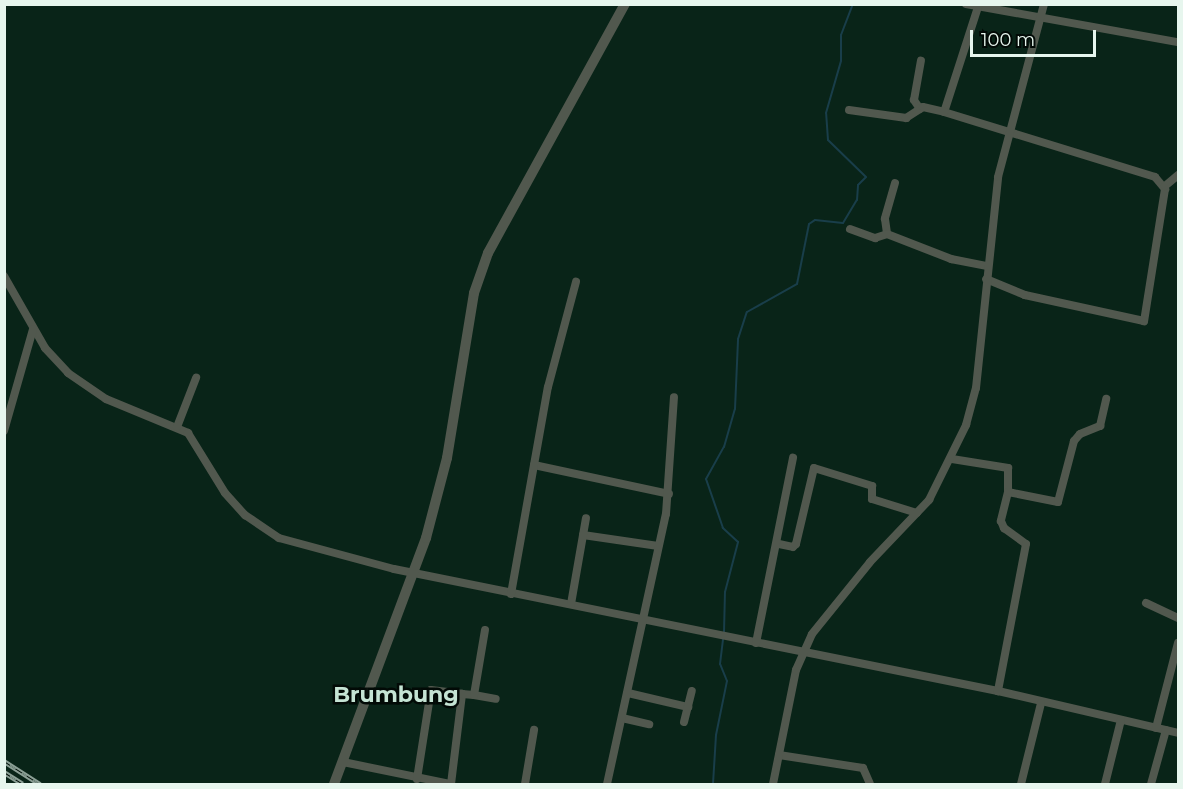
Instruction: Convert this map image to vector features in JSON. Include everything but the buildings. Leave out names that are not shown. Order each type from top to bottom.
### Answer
[{"type":"street","points":[[334,784],[412,573],[447,458],[474,293],[488,253],[625,4]]},
{"type":"street","points":[[966,4],[1040,20],[1179,42]]},
{"type":"street","points":[[773,784],[801,654],[812,634],[852,584],[935,491],[952,459],[976,388],[995,193],[1008,133],[1044,4]]},
{"type":"street","points":[[944,112],[978,8]]},
{"type":"street","points":[[920,109],[914,100],[921,61]]},
{"type":"street","points":[[849,110],[907,118],[920,109],[944,112],[1136,170],[1155,177],[1165,186]]},
{"type":"street","points":[[986,279],[1025,295],[1144,321],[1165,186],[1179,175]]},
{"type":"street","points":[[886,234],[885,219],[895,183]]},
{"type":"street","points":[[850,229],[875,238],[886,234],[951,260],[987,266]]},
{"type":"street","points":[[4,276],[45,348],[78,380],[106,399],[177,427],[197,445],[225,493],[263,530],[299,546],[511,594],[571,604],[801,654],[998,691],[1041,703],[1179,733]]},
{"type":"street","points":[[511,594],[548,387],[576,282]]},
{"type":"street","points":[[4,431],[33,329]]},
{"type":"street","points":[[177,427],[196,378]]},
{"type":"street","points":[[607,784],[669,494],[674,397]]},
{"type":"street","points":[[1008,492],[1058,502],[1074,441],[1080,434],[1100,426],[1106,399]]},
{"type":"street","points":[[756,643],[778,544],[793,458]]},
{"type":"street","points":[[952,459],[1005,467],[1009,471],[1002,525],[1024,540],[1027,549],[998,691]]},
{"type":"street","points":[[534,465],[669,494]]},
{"type":"street","points":[[778,544],[795,545],[814,468],[872,486],[872,499],[917,513]]},
{"type":"street","points":[[571,604],[586,518]]},
{"type":"street","points":[[583,535],[658,546]]},
{"type":"street","points":[[1146,603],[1179,618]]},
{"type":"street","points":[[474,695],[484,630]]},
{"type":"street","points":[[1156,728],[1179,643]]},
{"type":"street","points":[[417,779],[431,690],[496,699]]},
{"type":"street","points":[[684,722],[692,691]]},
{"type":"street","points":[[628,693],[688,707]]},
{"type":"street","points":[[343,762],[450,784],[462,694]]},
{"type":"street","points":[[1021,784],[1041,703]]},
{"type":"street","points":[[622,718],[649,724]]},
{"type":"street","points":[[1105,784],[1121,720]]},
{"type":"street","points":[[525,784],[534,730]]},
{"type":"street","points":[[1151,784],[1166,730]]},
{"type":"street","points":[[779,755],[863,768],[870,784]]},
{"type":"waterway","points":[[724,632],[725,592],[738,542],[723,528],[706,479],[724,447],[735,409],[738,339],[747,312],[797,284],[809,224],[815,220],[843,223],[857,200],[858,185],[866,177],[828,140],[826,113],[841,61],[841,35],[853,4]]},
{"type":"waterway","points":[[713,784],[716,735],[727,681],[720,664],[723,638]]},
{"type":"railway","points":[[4,761],[40,784]]},
{"type":"railway","points":[[4,772],[23,784]]},
{"type":"district","name":"Brumbung","points":[[396,695]]}]
